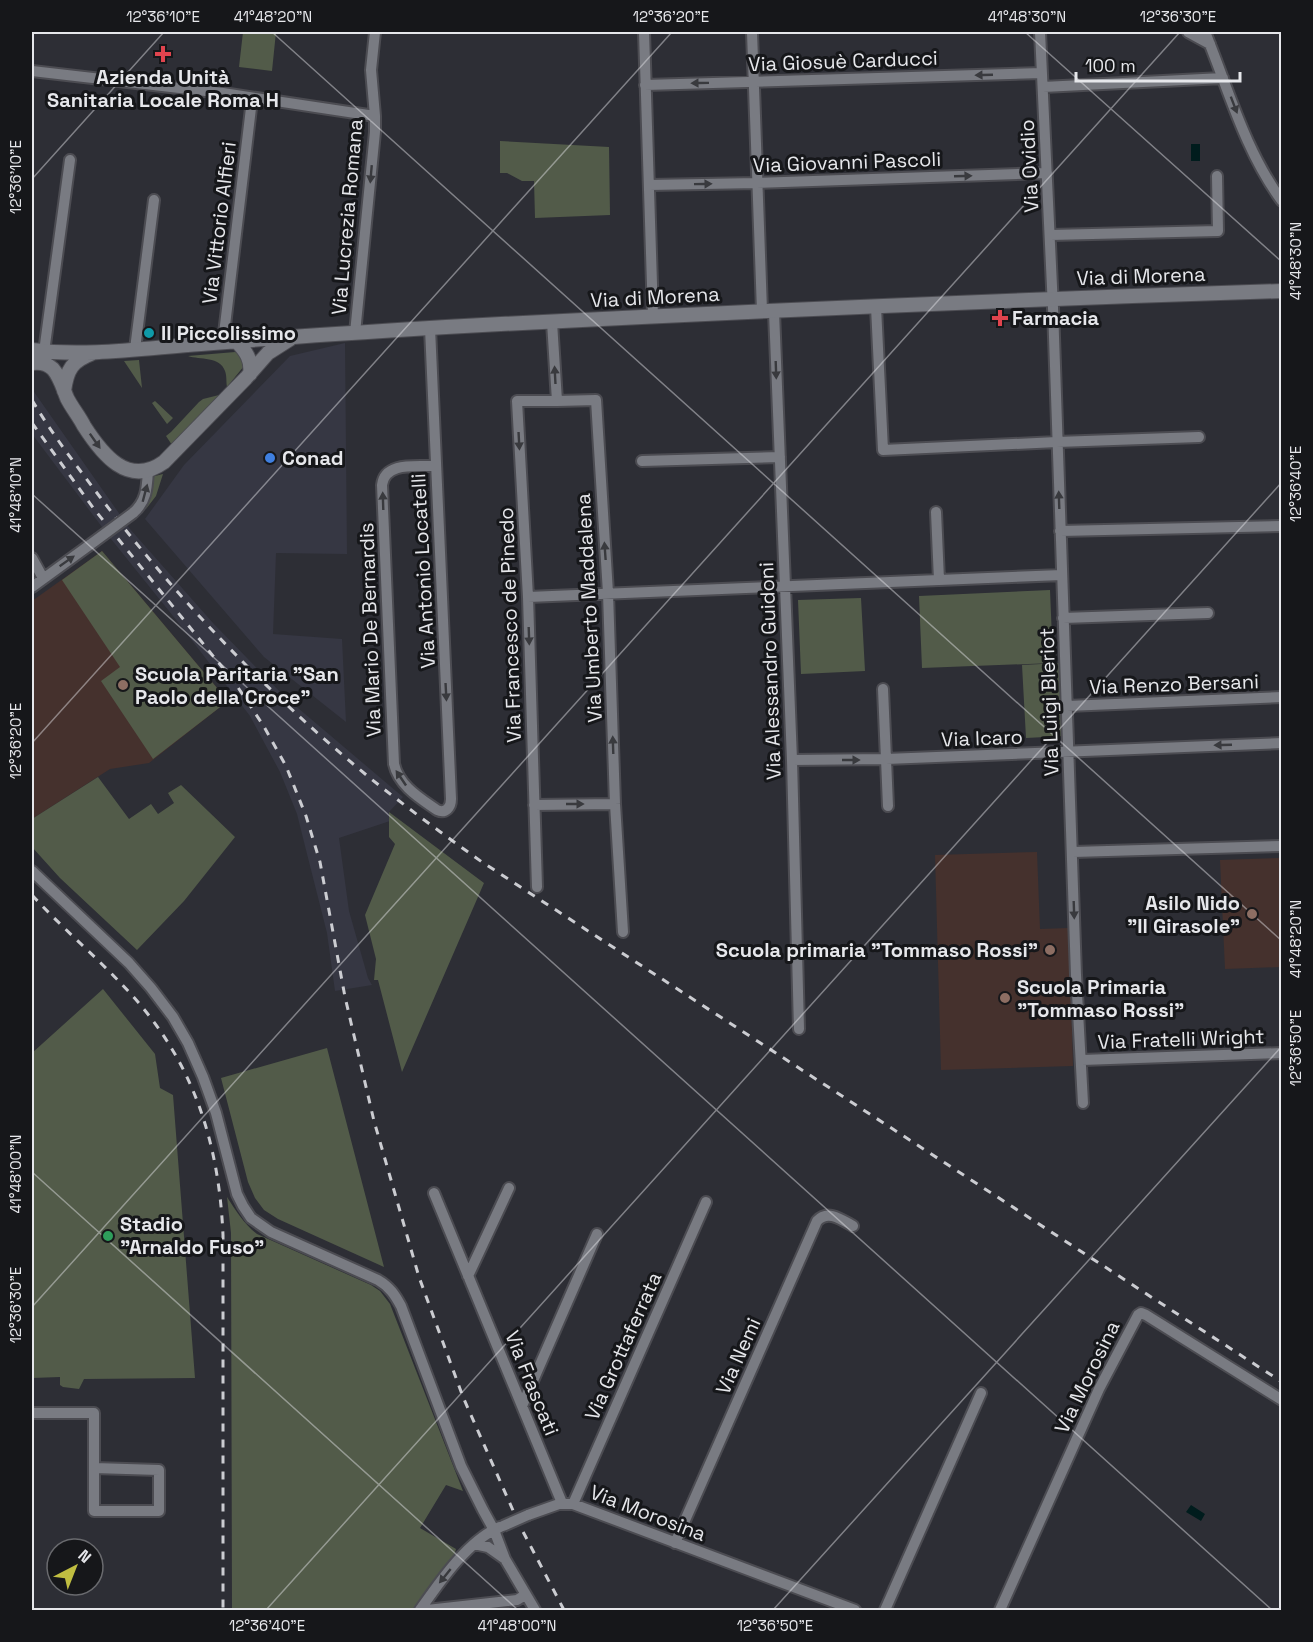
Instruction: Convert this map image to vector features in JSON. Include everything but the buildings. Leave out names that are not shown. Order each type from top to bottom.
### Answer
[{"type":"street","name":"Via Lucrezia Romana","points":[[355,333],[375,116],[371,75],[375,32]]},
{"type":"street","points":[[644,32],[653,316]]},
{"type":"street","name":"Via Alessandro Guidoni","points":[[752,32],[757,183],[780,457],[800,1029]]},
{"type":"street","name":"Via Ovidio","points":[[1040,32],[1053,299]]},
{"type":"street","points":[[1188,32],[1210,44]]},
{"type":"street","points":[[1205,32],[1249,143],[1262,171],[1280,196]]},
{"type":"street","points":[[32,71],[223,93],[375,116]]},
{"type":"street","name":"Via Giosuè Carducci","points":[[645,85],[1042,73]]},
{"type":"street","points":[[1043,87],[1223,78]]},
{"type":"street","name":"Via Vittorio Alfieri","points":[[230,342],[251,108]]},
{"type":"street","points":[[70,160],[35,354],[58,376],[69,401],[93,439],[113,461],[128,470],[148,470],[158,467],[268,353],[291,338]]},
{"type":"street","name":"Via Giovanni Pascoli","points":[[649,185],[1047,173]]},
{"type":"street","points":[[1050,235],[1218,231],[1217,176]]},
{"type":"street","points":[[135,349],[154,200]]},
{"type":"street","name":"Via di Morena","points":[[35,354],[653,316],[1281,291]]},
{"type":"street","name":"Via Luigi Bleriot","points":[[1053,299],[1076,975],[1083,1103]]},
{"type":"street","points":[[876,306],[884,450],[1199,437]]},
{"type":"street","points":[[552,322],[557,401]]},
{"type":"street","name":"Via Antonio Locatelli","points":[[430,328],[451,799],[446,811]]},
{"type":"street","points":[[230,342],[243,349],[251,366],[250,374]]},
{"type":"street","points":[[64,391],[66,376],[72,366],[80,359],[100,351]]},
{"type":"street","name":"Via Umberto Maddalena","points":[[557,401],[596,400],[608,593],[615,804],[623,932]]},
{"type":"street","name":"Via Francesco de Pinedo","points":[[537,887],[528,597],[517,401],[557,401]]},
{"type":"street","points":[[642,461],[780,457]]},
{"type":"street","name":"Via Mario De Bernardis","points":[[436,466],[393,468],[386,473],[382,485],[394,767],[399,778],[407,786],[437,810],[446,811]]},
{"type":"street","points":[[32,587],[139,508],[145,496],[148,470]]},
{"type":"street","points":[[936,512],[939,580]]},
{"type":"street","points":[[1060,531],[1281,526]]},
{"type":"street","points":[[32,558],[43,578]]},
{"type":"street","points":[[528,597],[1062,575]]},
{"type":"street","points":[[1064,618],[1208,613]]},
{"type":"street","points":[[883,689],[888,806]]},
{"type":"street","name":"Via Renzo Bersani","points":[[1067,706],[1281,697]]},
{"type":"street","name":"Via Icaro","points":[[792,760],[886,759],[1281,743]]},
{"type":"street","points":[[534,805],[615,804]]},
{"type":"street","points":[[1073,852],[1281,846]]},
{"type":"street","points":[[32,871],[129,963],[173,1017],[203,1077],[216,1113],[237,1194],[251,1218],[271,1232],[378,1280],[394,1294],[401,1306],[461,1466],[483,1510],[499,1528],[505,1559],[535,1611]]},
{"type":"street","name":"Via Fratelli Wright","points":[[1082,1060],[1281,1053]]},
{"type":"street","points":[[468,1276],[509,1188]]},
{"type":"street","name":"Via Frascati","points":[[434,1193],[522,1406],[567,1503]]},
{"type":"street","name":"Via Grottaferrata","points":[[567,1503],[706,1202]]},
{"type":"street","name":"Via Nemi","points":[[675,1543],[816,1223],[820,1217],[827,1215],[853,1226]]},
{"type":"street","points":[[522,1406],[597,1234]]},
{"type":"street","name":"Via Morosina","points":[[1000,1611],[1099,1389],[1138,1315],[1141,1313],[1146,1315],[1281,1400]]},
{"type":"street","points":[[885,1611],[981,1393]]},
{"type":"street","points":[[32,1413],[94,1413],[94,1468],[94,1511],[159,1511],[159,1470],[94,1468]]},
{"type":"street","name":"Via Morosina","points":[[420,1611],[445,1575],[474,1544],[499,1528],[528,1515],[567,1503],[855,1611]]},
{"type":"street","points":[[474,1544],[488,1546],[505,1559]]},
{"type":"street","points":[[427,1611],[517,1600],[525,1595]]},
{"type":"shaded area","points":[[243,32],[276,32],[272,71],[239,67]]},
{"type":"shaded area","points":[[500,141],[609,147],[610,215],[535,218],[534,181],[522,181],[507,173],[500,173]]},
{"type":"shaded area","points":[[1191,144],[1200,144],[1200,161],[1191,161]]},
{"type":"shaded area","points":[[345,343],[347,554],[276,553],[273,634],[342,639],[346,722],[264,657],[145,519],[184,465],[290,356]]},
{"type":"shaded area","points":[[235,352],[240,354],[244,366],[227,387],[225,371],[219,363],[188,356]]},
{"type":"shaded area","points":[[139,360],[142,388],[124,361]]},
{"type":"shaded area","points":[[32,389],[130,529],[213,623],[285,697],[403,797],[389,812],[390,821],[339,838],[349,911],[372,985],[335,991],[327,933],[297,814],[280,772],[250,716],[32,434]]},
{"type":"shaded area","points":[[219,395],[172,445],[166,436],[199,402]]},
{"type":"shaded area","points":[[155,401],[173,418],[167,424],[152,403]]},
{"type":"shaded area","points":[[163,474],[156,496],[146,509],[151,477]]},
{"type":"shaded area","name":"Scuola Paritaria \"San Paolo della Croce\"","points":[[102,551],[228,701],[149,763],[110,769],[32,819],[32,601]]},
{"type":"shaded area","points":[[102,551],[228,701],[153,759],[101,681],[120,667],[62,580]]},
{"type":"shaded area","points":[[1050,590],[1053,663],[922,668],[919,596]]},
{"type":"shaded area","points":[[861,598],[865,671],[801,674],[798,600]]},
{"type":"shaded area","points":[[1061,663],[1064,736],[1026,738],[1022,665]]},
{"type":"shaded area","points":[[98,777],[129,819],[151,804],[158,814],[174,803],[168,793],[181,785],[235,837],[184,901],[137,950],[60,878],[32,847],[32,819]]},
{"type":"shaded area","points":[[389,812],[484,883],[402,1072],[378,980],[374,980],[376,959],[365,915],[395,844],[389,837]]},
{"type":"shaded area","name":"Scuola Primaria \"Tommaso Rossi\"","points":[[1037,852],[1040,929],[1069,928],[1073,1066],[941,1070],[935,855]]},
{"type":"shaded area","name":"Asilo Nido \"Il Girasole\"","points":[[1281,858],[1281,967],[1225,969],[1220,860]]},
{"type":"shaded area","name":"Stadio \"Arnaldo Fuso\"","points":[[103,989],[155,1054],[160,1088],[173,1095],[195,1378],[84,1379],[79,1389],[63,1387],[60,1385],[60,1377],[32,1378],[32,1053]]},
{"type":"shaded area","points":[[327,1048],[384,1267],[278,1219],[264,1210],[255,1198],[248,1182],[221,1078]]},
{"type":"shaded area","points":[[227,1197],[244,1222],[257,1234],[371,1285],[380,1291],[390,1304],[463,1491],[446,1485],[420,1528],[456,1549],[450,1570],[420,1610],[232,1610],[231,1233]]},
{"type":"shaded area","points":[[1191,1505],[1205,1514],[1201,1521],[1186,1512]]},
{"type":"railway","points":[[32,400],[100,497],[193,609],[296,714],[384,789],[482,862],[1282,1382]]},
{"type":"railway","points":[[32,423],[94,509],[235,683],[263,725],[286,766],[306,816],[320,862],[345,997],[374,1121],[419,1277],[463,1397],[519,1524],[564,1610]]},
{"type":"railway","points":[[32,895],[117,979],[151,1018],[186,1075],[208,1135],[216,1168],[223,1235],[223,1610]]},
{"type":"place","name":"Azienda Unità Sanitaria Locale Roma H","points":[[163,54]]},
{"type":"place","name":"Farmacia","points":[[1000,318]]},
{"type":"place","name":"Il Piccolissimo","points":[[149,333]]},
{"type":"place","name":"Conad","points":[[270,458]]},
{"type":"place","name":"Scuola Paritaria \"San Paolo della Croce\"","points":[[123,685]]},
{"type":"place","name":"Asilo Nido \"Il Girasole\"","points":[[1252,914]]},
{"type":"place","name":"Scuola primaria \"Tommaso Rossi\"","points":[[1050,950]]},
{"type":"place","name":"Scuola Primaria \"Tommaso Rossi\"","points":[[1005,998]]},
{"type":"place","name":"Stadio \"Arnaldo Fuso\"","points":[[108,1236]]}]
